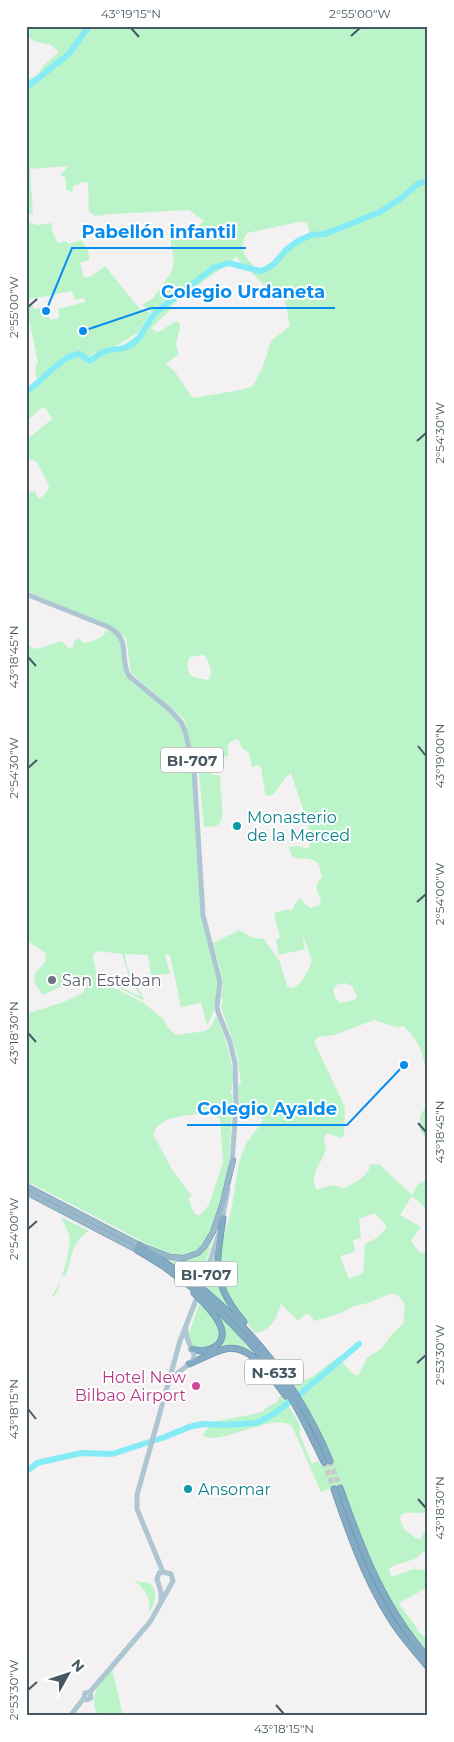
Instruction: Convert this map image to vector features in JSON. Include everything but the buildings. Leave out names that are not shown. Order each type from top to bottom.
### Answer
[{"type":"highway","points":[[26,1192],[138,1247],[177,1258],[191,1256],[198,1252],[213,1232],[223,1202],[233,1160]]},
{"type":"highway","points":[[26,1186],[138,1247]]},
{"type":"highway","points":[[223,1218],[217,1259],[221,1286],[228,1302],[262,1343],[282,1374]]},
{"type":"highway","name":"N-633","points":[[138,1247],[194,1288]]},
{"type":"highway","name":"N-633","points":[[138,1247],[194,1288],[233,1324],[274,1371],[327,1462],[310,1419],[282,1374],[236,1318],[204,1297]]},
{"type":"highway","points":[[191,1348],[208,1351],[218,1344],[222,1335],[220,1323],[204,1297],[194,1288]]},
{"type":"highway","points":[[188,1364],[225,1349],[232,1348],[248,1352],[265,1369],[308,1427]]},
{"type":"highway","points":[[428,1658],[404,1628],[384,1597],[337,1488],[347,1527],[369,1578],[390,1618],[428,1666]]},
{"type":"main road","name":"BI-707","points":[[26,594],[117,632],[124,643],[126,667],[129,676],[175,715],[184,726],[196,777],[203,915],[220,982],[218,1012],[230,1042],[235,1064],[236,1106],[233,1160],[223,1218],[177,1354],[138,1487],[136,1505],[163,1572]]},
{"type":"main road","points":[[169,1380],[194,1358],[194,1353],[186,1340],[186,1328]]},
{"type":"main road","points":[[188,1364],[180,1362],[177,1354],[182,1348],[191,1348]]},
{"type":"main road","points":[[70,1716],[84,1698],[87,1700],[91,1698],[90,1692],[150,1622],[160,1605],[173,1581],[172,1576],[167,1572],[163,1572],[157,1577],[161,1592],[160,1605]]},
{"type":"main road","points":[[158,1584],[164,1588],[171,1585]]},
{"type":"green space","points":[[26,26],[428,26],[428,1078],[423,1055],[413,1037],[402,1025],[398,1028],[374,1020],[334,1035],[318,1037],[314,1042],[345,1107],[344,1136],[341,1138],[327,1133],[324,1138],[325,1152],[314,1180],[317,1190],[331,1185],[344,1188],[364,1176],[370,1164],[380,1165],[412,1195],[417,1185],[428,1179],[428,1210],[412,1196],[400,1215],[421,1227],[411,1241],[419,1252],[428,1254],[428,1511],[406,1513],[399,1518],[405,1530],[417,1539],[421,1538],[428,1525],[428,1550],[414,1559],[389,1569],[391,1577],[414,1569],[428,1571],[428,1587],[399,1603],[420,1633],[428,1638],[428,1652],[402,1620],[375,1573],[341,1484],[321,1492],[292,1426],[285,1423],[265,1424],[222,1437],[202,1436],[212,1422],[264,1411],[264,1409],[278,1401],[282,1395],[300,1425],[300,1435],[312,1464],[318,1461],[320,1465],[332,1460],[313,1420],[314,1418],[283,1368],[282,1363],[296,1383],[312,1377],[338,1357],[352,1373],[358,1376],[367,1358],[382,1348],[392,1334],[403,1324],[405,1305],[398,1295],[390,1294],[315,1321],[307,1313],[297,1320],[281,1304],[278,1314],[269,1327],[255,1333],[225,1288],[220,1255],[232,1205],[239,1163],[246,1145],[263,1120],[260,1117],[240,1113],[238,1086],[241,1083],[237,1054],[221,1007],[223,983],[213,943],[239,930],[253,938],[264,939],[280,962],[287,986],[292,988],[296,986],[305,977],[312,960],[302,935],[305,949],[279,955],[276,941],[280,937],[274,913],[290,909],[291,911],[299,898],[310,908],[319,905],[321,902],[316,886],[322,876],[317,862],[311,859],[295,858],[290,853],[289,847],[299,846],[308,849],[310,846],[308,824],[291,773],[273,795],[267,796],[261,767],[257,765],[252,767],[249,753],[242,748],[238,739],[231,741],[228,745],[228,756],[214,759],[210,765],[211,774],[221,776],[221,820],[216,826],[204,827],[199,774],[184,719],[131,673],[126,638],[113,627],[26,591],[26,493],[35,491],[38,499],[46,492],[49,486],[37,462],[26,458],[26,434],[30,437],[52,419],[43,407],[26,421],[26,389],[31,388],[49,373],[73,358],[80,356],[85,361],[90,361],[99,353],[122,346],[145,330],[156,315],[142,305],[154,297],[172,271],[174,262],[171,240],[193,231],[204,221],[189,210],[95,216],[89,211],[88,183],[83,182],[73,186],[72,193],[66,190],[65,177],[61,176],[61,174],[68,166],[30,169],[33,214],[26,214],[26,81],[38,74],[44,65],[59,52],[51,45],[36,42],[26,35]],"holes":[[[299,222],[307,222],[310,233],[293,243],[268,267],[258,270],[244,253],[243,244],[247,233]],[[236,257],[266,287],[297,293],[285,300],[290,326],[271,341],[262,369],[252,387],[193,398],[175,372],[166,364],[179,354],[176,345],[180,324],[177,321],[156,332],[151,328],[169,311],[173,304]],[[205,656],[211,671],[208,680],[193,677],[189,673],[188,662],[190,657]],[[345,983],[352,986],[357,997],[354,1000],[340,1003],[336,999],[333,990],[336,985]],[[375,1213],[387,1227],[377,1238],[365,1244],[363,1273],[349,1279],[340,1256],[355,1252],[353,1240],[361,1238],[359,1219]]]},
{"type":"green space","points":[[26,222],[38,225],[52,223],[52,231],[58,243],[67,241],[68,244],[81,240],[87,249],[89,257],[89,260],[80,263],[84,278],[92,276],[105,266],[139,308],[150,313],[139,332],[111,349],[93,353],[87,359],[76,351],[71,353],[55,364],[37,382],[35,368],[38,362],[26,305],[32,304],[34,309],[45,307],[50,320],[59,318],[58,309],[85,302],[84,298],[75,300],[72,291],[26,300]]},
{"type":"green space","points":[[107,630],[119,638],[128,677],[172,714],[181,726],[192,767],[202,917],[219,983],[214,1011],[207,1026],[201,1003],[181,1007],[170,955],[165,955],[170,974],[151,975],[148,955],[125,954],[127,967],[145,1001],[97,977],[97,979],[144,1003],[163,1019],[170,1030],[176,1035],[205,1031],[212,1026],[214,1018],[217,1017],[232,1066],[233,1076],[230,1094],[233,1094],[226,1182],[208,1238],[196,1250],[181,1256],[151,1246],[26,1181],[26,1014],[64,1002],[83,993],[86,986],[82,983],[62,986],[43,995],[35,984],[34,975],[45,962],[46,953],[26,940],[26,645],[37,649],[62,641],[69,649],[73,647],[77,638],[84,643],[103,636]],"holes":[[[97,951],[122,954],[129,976],[141,997],[97,975],[93,958]],[[208,1112],[210,1115],[220,1119],[223,1162],[209,1205],[199,1216],[194,1213],[188,1198],[192,1196],[173,1171],[153,1134],[157,1127],[169,1119]]]},
{"type":"green space","points":[[428,1103],[428,1139],[420,1131],[420,1116]]},
{"type":"green space","points":[[61,1217],[89,1231],[76,1244],[66,1275],[62,1277],[70,1241]]},
{"type":"green space","points":[[217,1225],[200,1281],[170,1260],[180,1261],[194,1256],[204,1246]]},
{"type":"green space","points":[[216,1252],[216,1271],[219,1286],[236,1315],[206,1287]]},
{"type":"green space","points":[[60,1280],[58,1291],[53,1297],[52,1296]]},
{"type":"green space","points":[[199,1304],[215,1319],[220,1332],[215,1343],[205,1348],[195,1346],[188,1336]]},
{"type":"green space","points":[[208,1304],[225,1320],[263,1364],[240,1348],[197,1358],[198,1353],[208,1352],[220,1346],[224,1334]]},
{"type":"green space","points":[[134,1581],[149,1583],[154,1590],[155,1602],[149,1613],[147,1595],[142,1587]]},
{"type":"green space","points":[[112,1669],[123,1716],[98,1716],[94,1702],[96,1691]]},
{"type":"waterway","points":[[26,88],[69,54],[89,26]]},
{"type":"waterway","points":[[26,392],[67,358],[80,354],[89,361],[104,352],[131,345],[140,337],[155,313],[213,268],[229,263],[259,271],[264,270],[274,264],[286,250],[298,241],[311,235],[325,234],[380,212],[400,199],[419,183],[428,182]]},
{"type":"waterway","points":[[299,1395],[359,1344]]},
{"type":"waterway","points":[[26,1469],[30,1469],[37,1463],[81,1453],[112,1454],[202,1424],[257,1423],[288,1403]]},
{"type":"tunnel","points":[[330,1461],[340,1488]]},
{"type":"tunnel","points":[[324,1462],[334,1489]]},
{"type":"place","name":"Pabellón infantil","points":[[46,311]]},
{"type":"place","name":"Colegio Urdaneta","points":[[83,331]]},
{"type":"place","name":"Monasterio de la Merced","points":[[237,826]]},
{"type":"place","name":"San Esteban","points":[[52,980]]},
{"type":"place","name":"Colegio Ayalde","points":[[404,1065]]},
{"type":"place","name":"Hotel New Bilbao Airport","points":[[196,1386]]},
{"type":"place","name":"Ansomar","points":[[188,1489]]}]
